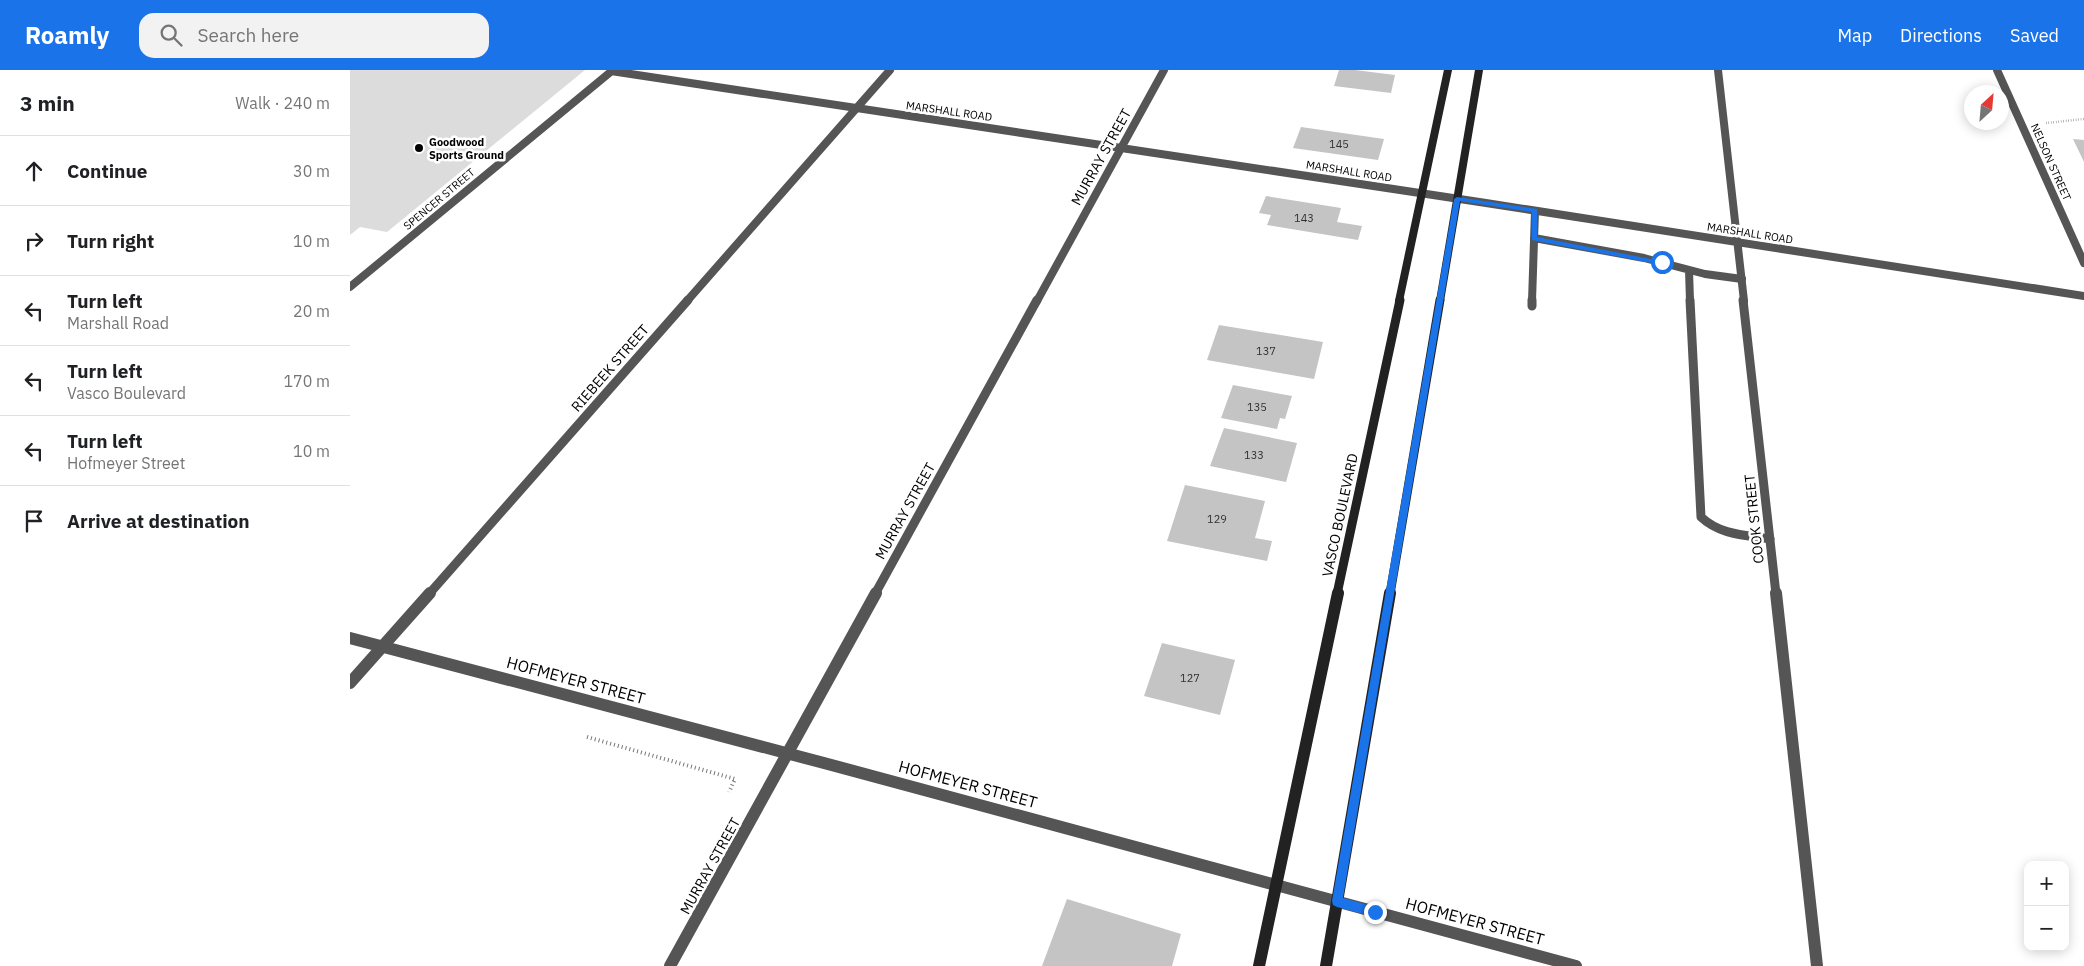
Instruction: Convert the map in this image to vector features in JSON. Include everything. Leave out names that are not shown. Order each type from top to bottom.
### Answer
[{"type":"main road","name":"VASCO BOULEVARD","points":[[1259,966],[1448,70]]},
{"type":"main road","points":[[1326,966],[1479,70]]},
{"type":"street","name":"RIEBEEK STREET","points":[[350,683],[890,70]]},
{"type":"street","name":"MURRAY STREET","points":[[670,966],[1164,70]]},
{"type":"street","name":"COOK STREET","points":[[1718,70],[1817,966]]},
{"type":"street","name":"NELSON STREET","points":[[1997,70],[2084,264]]},
{"type":"street","name":"MARSHALL ROAD","points":[[612,71],[2084,296]]},
{"type":"street","name":"SPENCER STREET","points":[[350,287],[612,71]]},
{"type":"street","points":[[1532,306],[1535,211]]},
{"type":"street","points":[[1534,238],[1644,258],[1689,270],[1742,279]]},
{"type":"street","points":[[1689,270],[1694,425],[1701,517],[1706,523],[1724,532],[1770,539]]},
{"type":"street","name":"HOFMEYER STREET","points":[[350,638],[1576,966]]},
{"type":"path","points":[[2020,122],[2044,123],[2084,119]]},
{"type":"path","points":[[587,737],[735,779],[729,792]]},
{"type":"shaded area","name":"Goodwood Sports Ground","points":[[350,70],[585,70],[387,232],[360,227],[350,235]]},
{"type":"building","points":[[1339,70],[1395,75],[1391,93],[1334,86]]},
{"type":"building","points":[[1301,127],[1384,139],[1378,160],[1293,148]]},
{"type":"building","points":[[2073,139],[2084,140],[2084,162]]},
{"type":"building","points":[[1266,196],[1341,208],[1337,222],[1362,226],[1358,240],[1267,225],[1271,215],[1259,213]]},
{"type":"building","points":[[1219,325],[1323,342],[1314,379],[1207,360]]},
{"type":"building","points":[[1233,385],[1292,396],[1285,419],[1280,418],[1277,429],[1221,418]]},
{"type":"building","points":[[1224,428],[1297,443],[1286,482],[1210,466]]},
{"type":"building","points":[[1185,485],[1265,501],[1255,538],[1272,541],[1267,561],[1167,541]]},
{"type":"building","points":[[1162,643],[1235,660],[1220,715],[1144,696]]},
{"type":"building","points":[[1067,899],[1181,934],[1172,966],[1042,966]]},
{"type":"place","name":"Goodwood Sports Ground","points":[[419,148]]},
{"type":"route","points":[[1375,912],[1337,901],[1457,199],[1535,211],[1534,238],[1662,262]]}]
